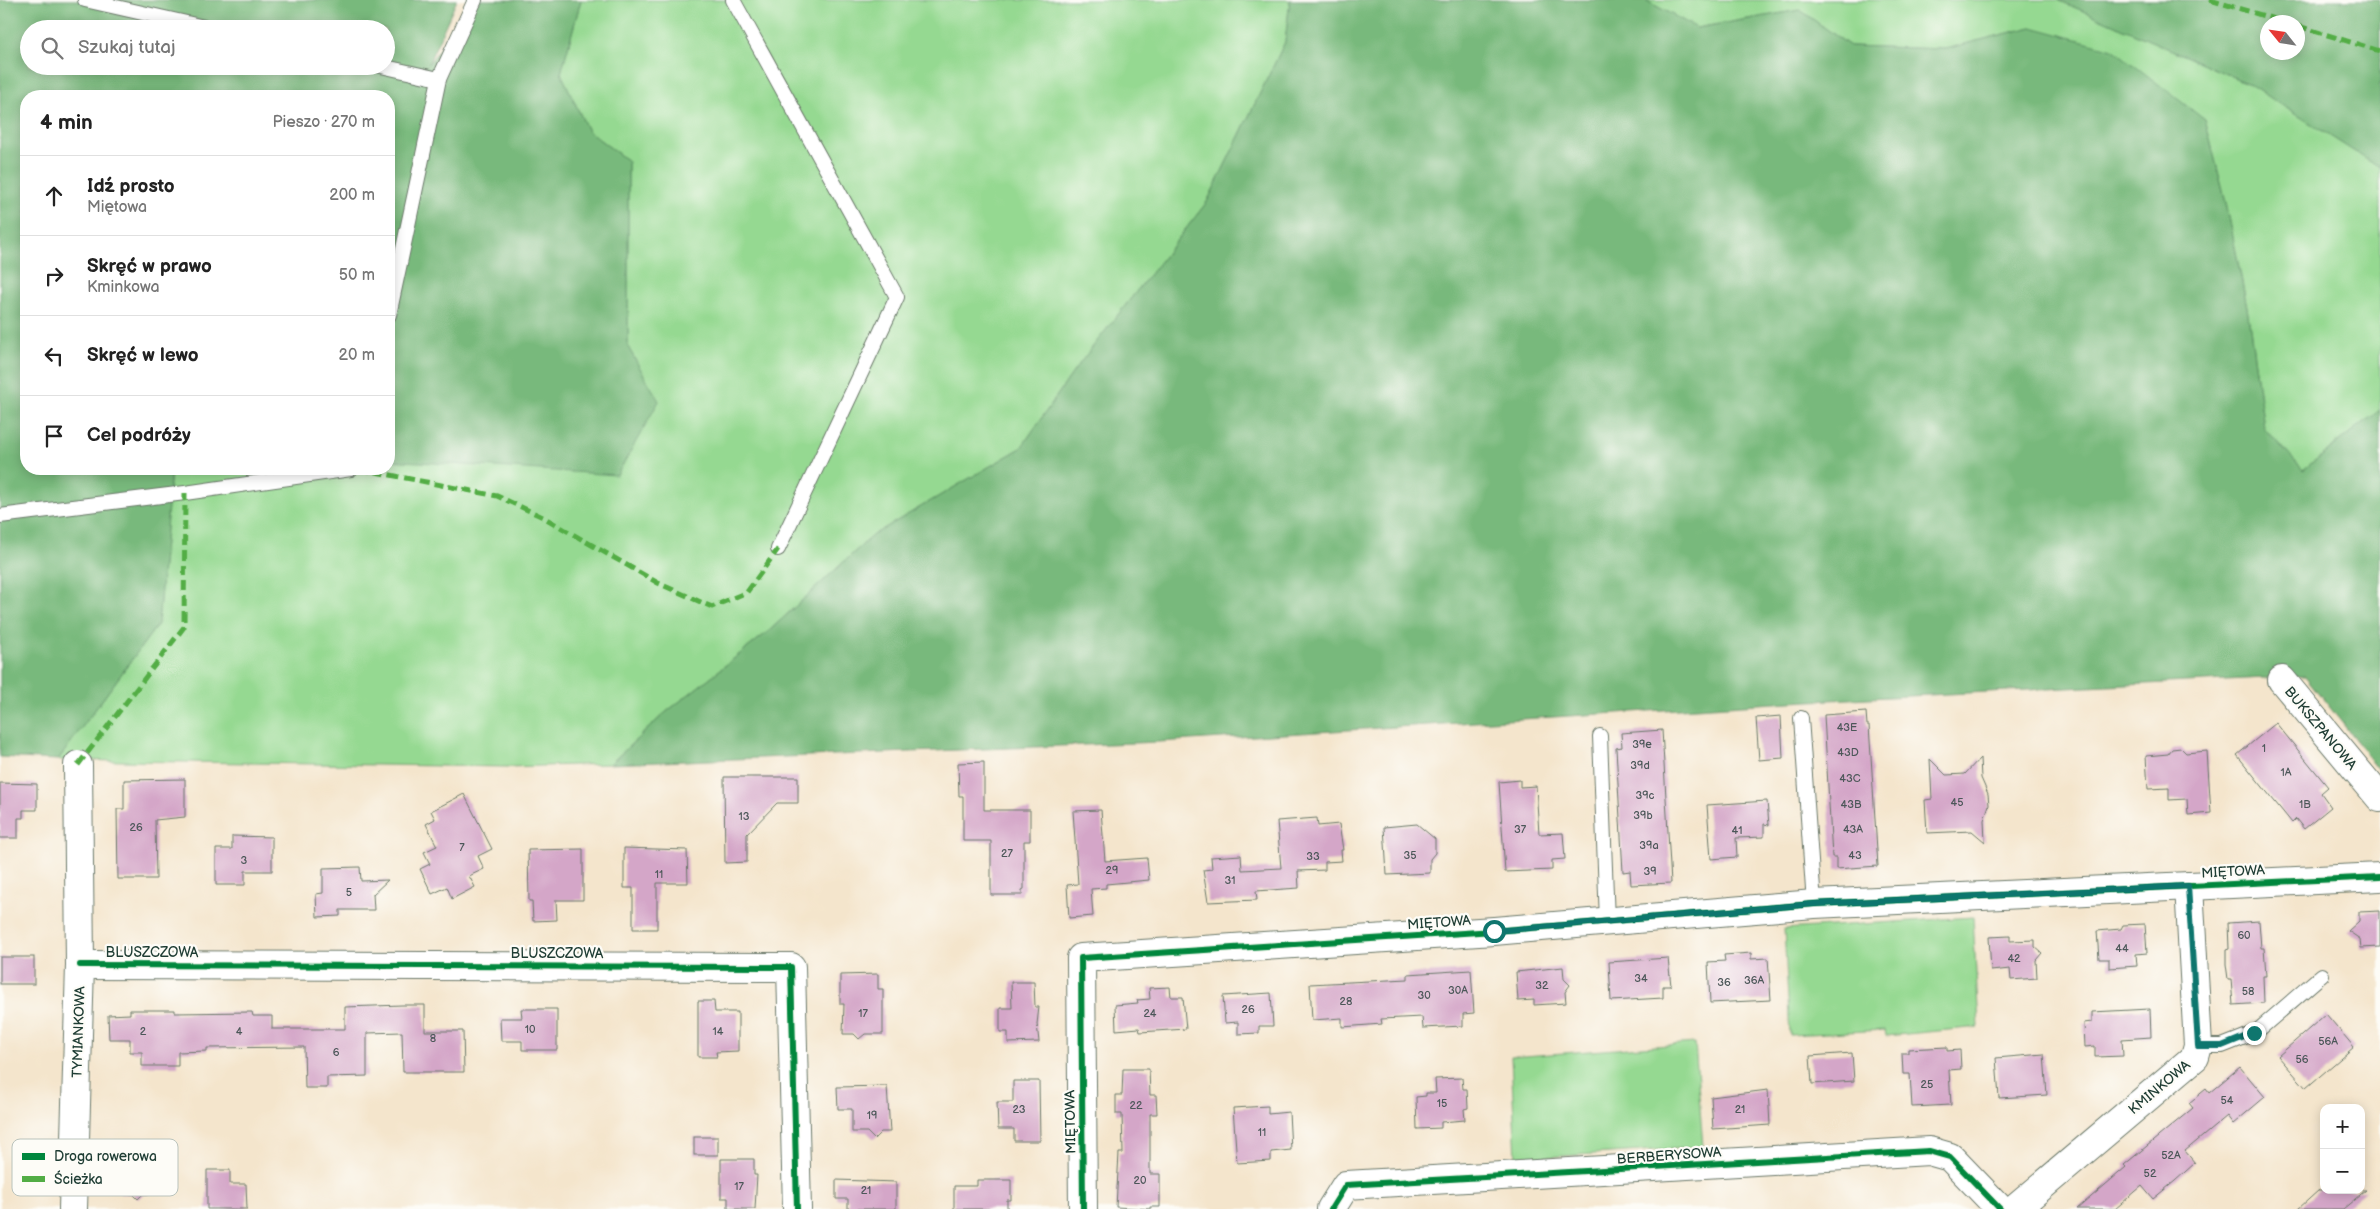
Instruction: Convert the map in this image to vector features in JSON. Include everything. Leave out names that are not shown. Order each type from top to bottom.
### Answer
[{"type":"street","name":"BUKSZPANOWA","points":[[2282,680],[2380,798]]},
{"type":"street","name":"TYMIANKOWA","points":[[74,1139],[80,965],[78,765]]},
{"type":"street","name":"MIĘTOWA","points":[[1084,1209],[1080,958],[1484,932],[1814,904],[2380,877]]},
{"type":"street","name":"KMINKOWA","points":[[2015,1209],[2195,1057],[2198,1046],[2188,886]]},
{"type":"street","name":"BLUSZCZOWA","points":[[80,965],[791,966],[797,1209]]},
{"type":"street","name":"BERBERYSOWA","points":[[1331,1209],[1346,1185],[1929,1151],[1950,1156],[2000,1209]]},
{"type":"street","name":"TYMIANKOWA","points":[[72,1196],[72,1209]]},
{"type":"lane","points":[[85,0],[173,20]]},
{"type":"lane","points":[[395,286],[438,79],[475,0]]},
{"type":"lane","points":[[733,0],[897,297],[778,549]]},
{"type":"lane","points":[[395,69],[438,79]]},
{"type":"lane","points":[[0,516],[186,493],[310,475]]},
{"type":"lane","points":[[1801,718],[1814,904]]},
{"type":"lane","points":[[1600,736],[1607,921]]},
{"type":"lane","points":[[2198,1046],[2222,1046],[2254,1033],[2322,975]]},
{"type":"green space","points":[[0,0],[457,0],[428,64],[479,0],[581,0],[561,73],[588,131],[628,161],[628,347],[659,401],[617,475],[395,460],[395,90],[20,90],[20,475],[170,475],[158,624],[58,760],[0,757]]},
{"type":"green space","points":[[581,0],[1290,0],[1285,42],[1207,202],[1076,368],[1021,448],[873,535],[769,631],[665,713],[610,764],[507,767],[58,760],[158,624],[170,475],[395,475],[395,460],[416,460],[658,401],[628,347],[628,161],[588,131],[561,73]]},
{"type":"green space","points":[[1290,0],[1645,0],[1697,28],[1800,10],[1850,46],[1945,49],[2032,27],[2113,49],[2205,120],[2227,207],[2247,307],[2264,428],[2303,470],[2380,410],[2380,771],[2305,676],[1790,702],[1159,742],[610,764],[665,713],[769,631],[873,535],[1021,448],[1076,368],[1207,202],[1285,42]]},
{"type":"green space","points":[[1645,0],[2058,0],[2249,84],[2380,168],[2380,410],[2303,470],[2264,428],[2247,307],[2227,207],[2205,120],[2032,27],[1945,49],[1850,46],[1800,10],[1696,28]]},
{"type":"green space","points":[[2058,0],[2380,0],[2380,168],[2249,84]]},
{"type":"green space","points":[[1973,917],[1979,1027],[1886,1036],[1885,1030],[1790,1035],[1784,929]]},
{"type":"green space","points":[[1695,1043],[1703,1147],[1516,1159],[1511,1057]]},
{"type":"building","points":[[1866,712],[1867,725],[1869,725],[1878,866],[1836,869],[1836,857],[1832,857],[1824,715]]},
{"type":"building","points":[[1781,716],[1783,758],[1759,760],[1756,718]]},
{"type":"building","points":[[2276,723],[2328,787],[2321,793],[2331,807],[2304,829],[2296,819],[2292,823],[2237,755]]},
{"type":"building","points":[[1662,730],[1671,883],[1631,885],[1630,871],[1623,872],[1616,748],[1622,747],[1621,733]]},
{"type":"building","points":[[2181,748],[2186,753],[2207,751],[2211,813],[2188,815],[2187,799],[2169,800],[2169,788],[2148,789],[2146,756],[2168,754],[2172,749]]},
{"type":"building","points":[[1980,758],[1981,778],[1988,794],[1989,805],[1984,820],[1985,842],[1972,831],[1927,833],[1925,800],[1932,799],[1930,759],[1946,775],[1965,774]]},
{"type":"building","points":[[984,762],[984,810],[1030,810],[1030,841],[1024,841],[1024,889],[1022,890],[1022,895],[991,895],[991,841],[963,841],[963,796],[959,796],[958,763]]},
{"type":"building","points":[[724,777],[798,777],[798,803],[777,803],[747,834],[747,862],[725,863]]},
{"type":"building","points":[[185,779],[185,817],[155,820],[156,879],[118,879],[117,809],[124,809],[124,780]]},
{"type":"building","points":[[1520,780],[1520,787],[1536,786],[1539,834],[1563,833],[1565,859],[1552,860],[1552,870],[1505,872],[1499,782]]},
{"type":"building","points":[[0,783],[37,784],[37,810],[23,810],[23,818],[18,818],[18,838],[0,838]]},
{"type":"building","points":[[464,794],[492,849],[478,856],[484,869],[469,876],[475,887],[452,899],[447,887],[432,894],[420,869],[430,864],[424,852],[437,846],[426,824],[435,819],[431,811]]},
{"type":"building","points":[[1767,801],[1769,825],[1764,824],[1764,837],[1736,838],[1737,857],[1711,859],[1707,805]]},
{"type":"building","points":[[1101,810],[1105,861],[1147,858],[1149,880],[1106,884],[1106,888],[1091,889],[1093,916],[1069,918],[1067,885],[1078,884],[1073,811]]},
{"type":"building","points":[[1317,818],[1318,826],[1339,824],[1343,850],[1341,850],[1342,861],[1325,862],[1325,870],[1298,871],[1299,888],[1256,891],[1257,900],[1208,902],[1203,870],[1212,869],[1211,857],[1241,855],[1242,870],[1281,868],[1277,821]]},
{"type":"building","points":[[1417,824],[1435,839],[1435,853],[1430,859],[1430,873],[1387,875],[1384,827]]},
{"type":"building","points":[[232,836],[272,837],[272,871],[245,871],[245,885],[216,885],[216,849],[232,849]]},
{"type":"building","points":[[624,848],[687,850],[688,883],[657,883],[657,929],[633,929],[633,888],[624,888]]},
{"type":"building","points":[[583,849],[583,900],[556,900],[557,920],[533,921],[532,901],[529,901],[528,850]]},
{"type":"building","points":[[360,867],[361,881],[388,880],[373,894],[374,910],[340,910],[340,916],[317,917],[316,894],[323,893],[323,868]]},
{"type":"building","points":[[2380,911],[2380,947],[2361,948],[2360,939],[2348,931],[2359,921],[2359,912]]},
{"type":"building","points":[[2259,921],[2261,948],[2264,948],[2266,976],[2263,976],[2264,1003],[2233,1005],[2231,979],[2228,979],[2226,964],[2226,950],[2229,949],[2228,923]]},
{"type":"building","points":[[2145,924],[2147,953],[2136,954],[2137,966],[2109,968],[2109,959],[2099,959],[2097,931],[2121,929],[2123,925]]},
{"type":"building","points":[[2010,936],[2010,941],[2035,940],[2035,947],[2042,953],[2036,960],[2037,978],[2011,980],[2010,969],[1991,971],[1989,937]]},
{"type":"building","points":[[1751,953],[1751,959],[1768,958],[1771,1000],[1710,1003],[1708,962],[1725,961],[1724,955]]},
{"type":"building","points":[[0,957],[34,957],[34,984],[0,984]]},
{"type":"building","points":[[1668,958],[1671,986],[1663,986],[1663,998],[1611,1001],[1609,962]]},
{"type":"building","points":[[1563,967],[1564,979],[1570,985],[1565,992],[1566,1003],[1534,1005],[1534,1000],[1518,1001],[1516,972]]},
{"type":"building","points":[[1471,970],[1474,1013],[1463,1014],[1463,1026],[1423,1028],[1422,1017],[1381,1019],[1382,1024],[1342,1027],[1342,1018],[1312,1020],[1310,984],[1408,979],[1408,974]]},
{"type":"building","points":[[878,974],[878,989],[883,989],[883,1034],[865,1034],[859,1039],[854,1034],[843,1034],[844,1004],[840,1004],[840,975]]},
{"type":"building","points":[[1011,982],[1034,982],[1035,1007],[1039,1007],[1037,1024],[1039,1042],[1008,1043],[1008,1032],[1000,1032],[1000,1008],[1012,1008]]},
{"type":"building","points":[[1170,987],[1171,997],[1183,997],[1186,1029],[1140,1032],[1139,1028],[1116,1030],[1115,1005],[1138,1003],[1137,1000],[1150,999],[1149,988]]},
{"type":"building","points":[[1271,993],[1273,1026],[1259,1026],[1259,1033],[1238,1034],[1238,1022],[1225,1023],[1223,996]]},
{"type":"building","points":[[698,1001],[714,1001],[715,1012],[738,1012],[738,1051],[716,1052],[717,1057],[698,1057]]},
{"type":"building","points":[[425,1005],[425,1031],[463,1031],[464,1072],[403,1072],[402,1032],[367,1033],[367,1076],[327,1077],[327,1088],[305,1088],[304,1047],[207,1048],[207,1051],[178,1052],[178,1066],[142,1066],[142,1052],[130,1052],[130,1039],[109,1039],[108,1015],[130,1014],[130,1010],[175,1010],[175,1013],[252,1012],[253,1016],[272,1016],[272,1029],[345,1029],[345,1007]]},
{"type":"building","points":[[521,1009],[557,1009],[557,1050],[522,1050],[522,1041],[501,1041],[500,1018],[522,1018]]},
{"type":"building","points":[[2150,1009],[2151,1037],[2122,1039],[2123,1056],[2095,1057],[2095,1046],[2085,1047],[2084,1023],[2092,1022],[2092,1012]]},
{"type":"building","points":[[2326,1014],[2354,1047],[2306,1088],[2278,1056]]},
{"type":"building","points":[[1947,1047],[1947,1051],[1960,1050],[1961,1069],[1949,1070],[1951,1105],[1912,1107],[1910,1074],[1903,1074],[1902,1053],[1908,1053],[1908,1049]]},
{"type":"building","points":[[1852,1053],[1854,1081],[1812,1084],[1810,1056]]},
{"type":"building","points":[[2044,1054],[2047,1095],[1999,1098],[1996,1058]]},
{"type":"building","points":[[2240,1067],[2265,1097],[2233,1124],[2227,1116],[2185,1151],[2195,1163],[2175,1181],[2153,1199],[2142,1186],[2115,1209],[2077,1209],[2126,1167],[2124,1165],[2193,1108],[2189,1103],[2206,1089],[2209,1093]]},
{"type":"building","points":[[1123,1069],[1149,1069],[1150,1095],[1156,1095],[1157,1114],[1150,1114],[1150,1174],[1160,1174],[1160,1207],[1150,1207],[1150,1209],[1116,1207],[1119,1153],[1123,1153],[1122,1114],[1116,1114],[1116,1095],[1122,1095]]},
{"type":"building","points":[[1462,1078],[1463,1089],[1467,1089],[1468,1108],[1464,1109],[1465,1120],[1441,1122],[1441,1128],[1417,1129],[1416,1097],[1426,1096],[1426,1093],[1436,1093],[1435,1079]]},
{"type":"building","points":[[1013,1081],[1039,1081],[1040,1141],[1014,1141],[1014,1129],[998,1129],[997,1102],[1013,1102]]},
{"type":"building","points":[[887,1086],[890,1132],[881,1132],[874,1139],[867,1132],[852,1132],[852,1109],[838,1109],[837,1087]]},
{"type":"building","points":[[1768,1090],[1770,1125],[1713,1129],[1711,1097]]},
{"type":"building","points":[[1268,1106],[1268,1114],[1289,1112],[1291,1150],[1271,1152],[1271,1161],[1237,1163],[1233,1108]]},
{"type":"building","points":[[694,1137],[718,1137],[718,1155],[694,1155]]},
{"type":"building","points":[[721,1159],[754,1159],[754,1175],[757,1175],[755,1209],[728,1209],[728,1198],[721,1198]]},
{"type":"building","points":[[207,1170],[230,1170],[230,1184],[246,1184],[247,1209],[207,1209]]},
{"type":"building","points":[[836,1180],[896,1182],[896,1209],[848,1209],[848,1199],[836,1199]]},
{"type":"building","points":[[977,1180],[1011,1180],[1011,1200],[1007,1200],[1007,1209],[954,1209],[954,1186],[977,1186]]},
{"type":"building","points":[[2319,1190],[2320,1194],[2361,1194],[2343,1209],[2298,1209]]},
{"type":"marked path","points":[[2210,0],[2261,15]]},
{"type":"marked path","points":[[2305,28],[2380,51]]},
{"type":"marked path","points":[[390,475],[497,496],[543,517],[658,583],[712,607],[747,592],[778,549]]},
{"type":"marked path","points":[[78,765],[184,627],[185,493]]},
{"type":"cycle path","points":[[1083,1209],[1081,958],[1494,931],[1814,904],[2380,877]]},
{"type":"cycle path","points":[[80,965],[791,967],[797,1209]]},
{"type":"cycle path","points":[[1331,1209],[1346,1185],[1929,1151],[1950,1157],[2000,1209]]},
{"type":"route","points":[[1494,931],[1814,904],[2188,886],[2198,1046],[2222,1046],[2254,1033]]}]
